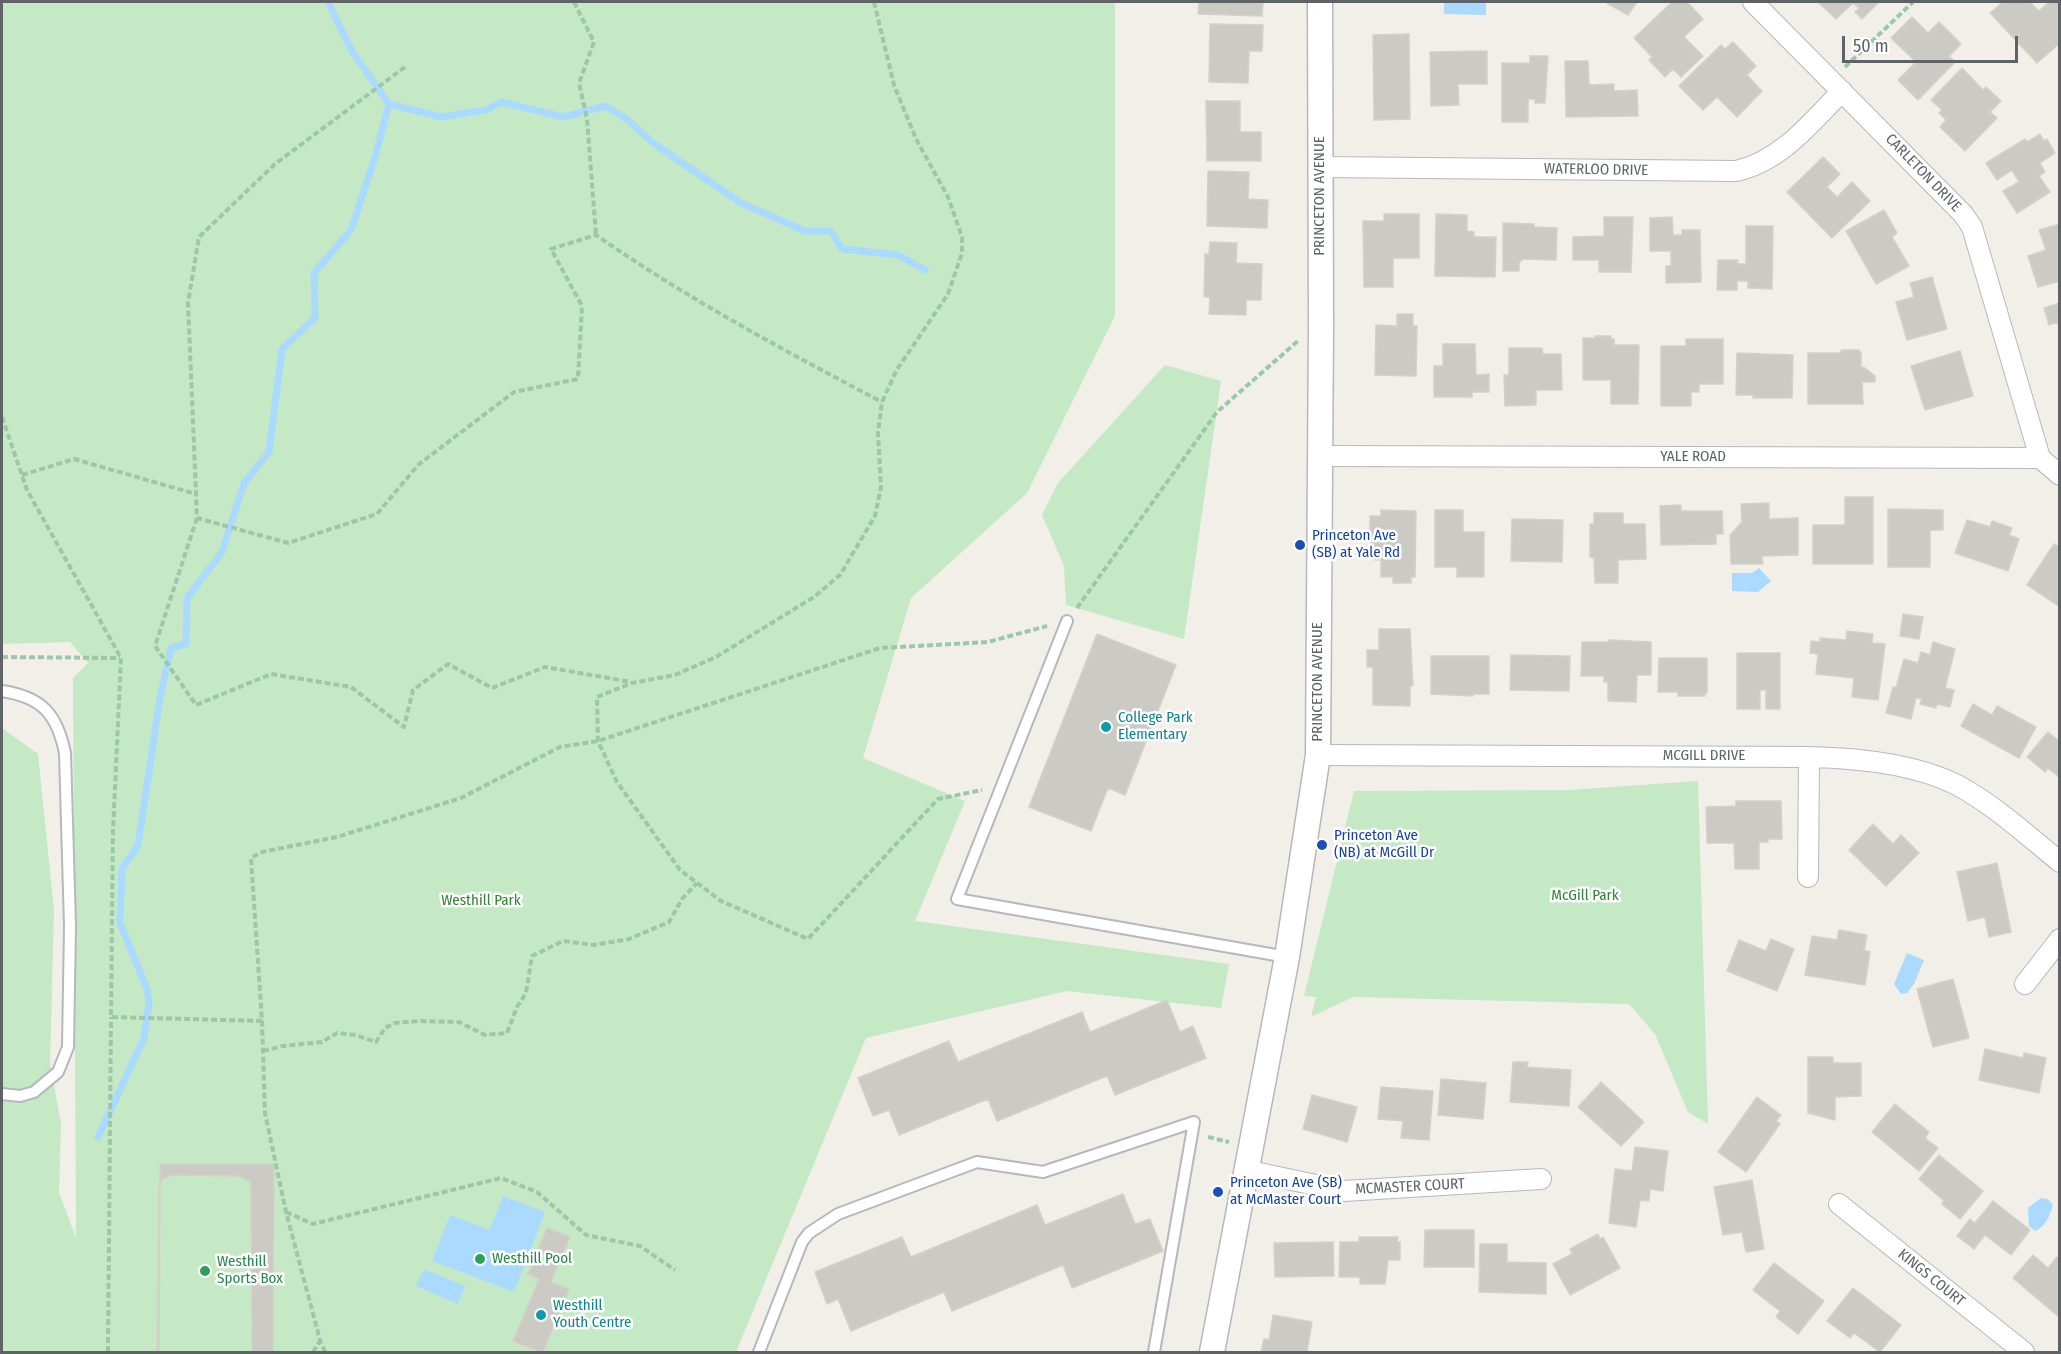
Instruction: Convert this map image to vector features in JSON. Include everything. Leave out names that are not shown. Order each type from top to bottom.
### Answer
[{"type":"street","name":"PRINCETON AVENUE","points":[[1212,1353],[1287,957],[1318,755],[1321,327],[1320,2]]},
{"type":"street","name":"CARLETON DRIVE","points":[[1753,2],[1963,213],[1971,227],[2040,458]]},
{"type":"street","name":"WATERLOO DRIVE","points":[[1320,167],[1736,171],[1765,161],[1778,152],[1842,91]]},
{"type":"street","name":"YALE ROAD","points":[[1320,456],[2040,458]]},
{"type":"street","points":[[2040,458],[2060,475]]},
{"type":"street","name":"MCGILL DRIVE","points":[[1318,755],[1809,757],[1871,760],[1916,771],[1956,785],[1975,796],[2060,862]]},
{"type":"street","points":[[1808,877],[1809,757]]},
{"type":"street","points":[[2025,984],[2060,939]]},
{"type":"street","name":"MCMASTER COURT","points":[[1245,1170],[1344,1191],[1541,1179]]},
{"type":"street","name":"KINGS COURT","points":[[1839,1204],[2024,1353]]},
{"type":"lane","points":[[1067,621],[957,899],[1287,957]]},
{"type":"lane","points":[[2,691],[32,699],[51,713],[60,731],[65,753],[70,926],[68,1047],[58,1072],[34,1092],[20,1096],[2,1094]]},
{"type":"lane","points":[[759,1353],[802,1242],[809,1233],[838,1214],[977,1162],[1043,1172],[1194,1122],[1154,1353]]},
{"type":"path","points":[[574,2],[594,42],[579,82],[587,119],[596,235]]},
{"type":"path","points":[[874,2],[894,85],[916,140],[948,197],[962,237],[962,253],[948,294],[896,371],[882,402],[878,432],[881,487],[874,516],[840,575],[814,597],[716,657],[675,675],[632,682],[597,697],[598,741],[617,782],[680,870],[720,901],[808,939],[938,799],[1002,786]]},
{"type":"path","points":[[1858,55],[1913,2]]},
{"type":"path","points":[[405,67],[275,164],[199,237],[188,303],[197,518],[154,646],[196,705],[271,674],[351,687],[404,727],[413,690],[448,664],[492,688],[544,667],[632,682]]},
{"type":"path","points":[[596,235],[647,271],[751,333],[882,402]]},
{"type":"path","points":[[197,518],[288,543],[377,514],[418,465],[514,392],[578,379],[582,306],[551,249],[596,235]]},
{"type":"path","points":[[325,1353],[286,1212],[265,1113],[262,1021],[251,858],[262,852],[338,837],[461,798],[560,747],[598,741],[880,648],[988,642],[1067,621],[1217,412],[1305,334],[1321,327]]},
{"type":"path","points":[[2,421],[27,490],[121,658],[113,831],[108,1353]]},
{"type":"path","points":[[22,475],[75,459],[196,494]]},
{"type":"path","points":[[2,657],[121,658]]},
{"type":"path","points":[[263,1051],[283,1046],[322,1042],[337,1034],[355,1035],[376,1042],[385,1028],[395,1023],[418,1021],[459,1022],[485,1035],[507,1033],[517,1007],[526,993],[531,956],[563,941],[594,945],[629,939],[669,922],[682,898],[697,883]]},
{"type":"path","points":[[111,1017],[262,1021]]},
{"type":"path","points":[[286,1212],[313,1224],[501,1179],[537,1192],[586,1235],[640,1246],[675,1270]]},
{"type":"path","points":[[313,1353],[320,1340]]},
{"type":"green space","name":"Westhill Park","points":[[2,2],[1115,2],[1115,316],[1027,493],[911,598],[863,758],[965,801],[915,921],[1229,964],[1221,1008],[1067,991],[866,1038],[736,1352],[2,1352],[2,728],[38,754],[54,910],[50,1064],[61,1123],[59,1192],[76,1238],[73,678],[88,663],[70,642],[2,644]]},
{"type":"green space","points":[[1165,365],[1221,381],[1184,639],[1066,605],[1064,566],[1042,515],[1058,483]]},
{"type":"green space","name":"McGill Park","points":[[1698,781],[1708,1124],[1688,1112],[1655,1034],[1629,1004],[1353,997],[1311,1017],[1316,997],[1304,996],[1354,791],[1569,790]]},
{"type":"water","points":[[1444,2],[1486,2],[1486,15],[1444,14]]},
{"type":"water","points":[[1759,568],[1771,581],[1758,592],[1732,591],[1732,573],[1752,573]]},
{"type":"water","points":[[1907,953],[1924,960],[1914,984],[1907,993],[1901,994],[1894,984]]},
{"type":"water","points":[[503,1196],[545,1212],[514,1292],[432,1261],[450,1215],[490,1230]]},
{"type":"water","points":[[2041,1198],[2048,1199],[2053,1205],[2047,1221],[2035,1231],[2029,1226],[2028,1208]]},
{"type":"water","points":[[424,1269],[465,1286],[458,1304],[416,1286]]},
{"type":"building","points":[[1199,2],[1263,2],[1262,16],[1198,14]]},
{"type":"building","points":[[1605,2],[1637,2],[1628,15]]},
{"type":"building","points":[[1672,2],[1687,2],[1703,19],[1684,37],[1703,56],[1681,77],[1673,69],[1665,77],[1649,60],[1652,57],[1634,38]]},
{"type":"building","points":[[1820,2],[1879,2],[1862,19],[1855,12],[1859,8],[1853,3],[1836,19]]},
{"type":"building","points":[[2003,2],[2030,2],[2039,11],[2049,2],[2060,2],[2060,43],[2037,63],[1990,13]]},
{"type":"building","points":[[1912,17],[1928,33],[1939,22],[1961,44],[1949,56],[1955,62],[1918,100],[1898,80],[1916,62],[1891,38]]},
{"type":"building","points":[[1210,24],[1263,25],[1262,51],[1249,51],[1248,83],[1209,82]]},
{"type":"building","points":[[1409,34],[1410,119],[1374,120],[1373,35]]},
{"type":"building","points":[[1733,42],[1756,66],[1747,75],[1762,91],[1737,117],[1717,97],[1703,110],[1679,86],[1721,45],[1725,49]]},
{"type":"building","points":[[1487,51],[1487,84],[1458,84],[1459,105],[1431,106],[1430,52]]},
{"type":"building","points":[[1530,56],[1548,56],[1545,103],[1535,103],[1535,99],[1528,99],[1528,122],[1502,122],[1502,63],[1530,63]]},
{"type":"building","points":[[1565,61],[1588,61],[1589,85],[1614,84],[1614,91],[1637,90],[1638,116],[1566,117]]},
{"type":"building","points":[[1962,68],[1983,90],[1986,87],[2001,101],[1990,112],[1997,118],[1965,151],[1940,127],[1946,120],[1939,113],[1942,110],[1931,100]]},
{"type":"building","points":[[1206,101],[1240,101],[1240,132],[1261,132],[1261,161],[1207,161]]},
{"type":"building","points":[[2040,134],[2044,141],[2047,139],[2055,153],[2040,163],[2045,172],[2039,176],[2050,192],[2017,213],[2003,191],[2019,182],[2012,170],[1997,180],[1986,163],[2025,139],[2027,142]]},
{"type":"building","points":[[1823,157],[1840,174],[1827,187],[1837,197],[1852,182],[1870,201],[1832,238],[1787,192]]},
{"type":"building","points":[[1208,171],[1249,172],[1248,199],[1268,200],[1267,228],[1207,226]]},
{"type":"building","points":[[1884,210],[1897,233],[1892,237],[1909,266],[1876,284],[1846,231]]},
{"type":"building","points":[[1384,214],[1419,214],[1419,258],[1393,258],[1393,287],[1364,287],[1363,221],[1384,221]]},
{"type":"building","points":[[1436,214],[1467,215],[1467,231],[1474,232],[1474,237],[1496,237],[1495,277],[1435,276]]},
{"type":"building","points":[[1604,217],[1633,217],[1631,272],[1599,272],[1599,260],[1573,260],[1573,237],[1604,236]]},
{"type":"building","points":[[1672,217],[1673,235],[1682,235],[1682,230],[1700,230],[1701,282],[1666,283],[1666,266],[1671,266],[1671,251],[1650,251],[1650,218]]},
{"type":"building","points":[[1503,223],[1534,224],[1534,227],[1557,228],[1556,260],[1523,259],[1519,263],[1519,271],[1503,271]]},
{"type":"building","points":[[2060,224],[2060,281],[2038,287],[2028,256],[2046,250],[2039,230]]},
{"type":"building","points":[[1746,226],[1773,226],[1772,289],[1748,288],[1748,281],[1737,281],[1737,290],[1717,290],[1718,260],[1738,260],[1737,264],[1746,264]]},
{"type":"building","points":[[1210,242],[1237,243],[1236,263],[1262,264],[1261,300],[1246,300],[1246,315],[1209,314],[1210,297],[1204,297],[1205,254],[1209,254]]},
{"type":"building","points":[[1932,277],[1947,329],[1907,340],[1896,302],[1914,297],[1910,283]]},
{"type":"building","points":[[2060,303],[2060,330],[2057,322],[2049,325],[2044,308]]},
{"type":"building","points":[[1397,314],[1413,314],[1413,326],[1417,326],[1416,376],[1375,375],[1376,325],[1397,326]]},
{"type":"building","points":[[1595,336],[1611,336],[1611,339],[1614,339],[1614,345],[1639,345],[1638,404],[1611,404],[1611,380],[1583,380],[1583,338],[1595,338]]},
{"type":"building","points":[[1686,339],[1723,339],[1723,384],[1699,384],[1699,392],[1691,392],[1691,406],[1661,406],[1661,346],[1686,346]]},
{"type":"building","points":[[1443,344],[1475,344],[1476,375],[1489,374],[1489,392],[1472,392],[1472,397],[1434,397],[1434,366],[1443,366]]},
{"type":"building","points":[[1509,348],[1542,348],[1543,354],[1561,354],[1562,390],[1536,390],[1536,405],[1505,406],[1504,375],[1509,375]]},
{"type":"building","points":[[1841,350],[1859,350],[1861,367],[1875,376],[1875,382],[1862,382],[1863,404],[1808,404],[1808,353],[1841,353]]},
{"type":"building","points":[[1960,351],[1973,396],[1925,410],[1911,366]]},
{"type":"building","points":[[1737,353],[1793,355],[1792,398],[1753,398],[1753,395],[1736,395]]},
{"type":"building","points":[[1845,497],[1873,497],[1873,564],[1813,564],[1813,525],[1845,525]]},
{"type":"building","points":[[1769,503],[1769,519],[1798,518],[1798,555],[1762,556],[1763,564],[1731,564],[1730,535],[1742,522],[1741,504]]},
{"type":"building","points":[[1681,505],[1681,511],[1722,511],[1723,534],[1716,534],[1716,544],[1661,545],[1660,506]]},
{"type":"building","points":[[1888,509],[1943,510],[1943,530],[1930,530],[1930,567],[1888,567]]},
{"type":"building","points":[[1381,510],[1416,511],[1415,577],[1411,577],[1411,583],[1393,583],[1393,577],[1381,577],[1381,560],[1375,560],[1375,555],[1370,555],[1370,516],[1381,516]]},
{"type":"building","points":[[1435,510],[1463,510],[1463,532],[1484,532],[1484,577],[1457,577],[1457,567],[1435,567]]},
{"type":"building","points":[[1594,513],[1623,513],[1623,524],[1645,524],[1646,559],[1618,560],[1618,583],[1595,583],[1594,558],[1590,557],[1590,524],[1594,524]]},
{"type":"building","points":[[1512,519],[1563,520],[1562,562],[1511,561]]},
{"type":"building","points":[[1967,520],[1990,527],[1992,521],[2012,528],[2009,535],[2019,539],[2008,571],[1955,553]]},
{"type":"building","points":[[2054,544],[2060,547],[2060,607],[2027,585]]},
{"type":"building","points":[[1903,614],[1923,617],[1919,639],[1900,636]]},
{"type":"building","points":[[1379,629],[1410,629],[1413,686],[1410,685],[1410,706],[1373,705],[1373,667],[1367,667],[1367,650],[1379,650]]},
{"type":"building","points":[[1847,631],[1873,634],[1872,643],[1885,644],[1878,700],[1852,697],[1854,678],[1816,674],[1818,654],[1810,653],[1811,641],[1820,642],[1820,638],[1846,640]]},
{"type":"building","name":"College Park Elementary","points":[[1097,634],[1176,665],[1125,795],[1108,788],[1091,831],[1029,807]]},
{"type":"building","points":[[1609,640],[1651,642],[1651,675],[1637,675],[1636,702],[1608,701],[1608,682],[1604,682],[1604,676],[1581,676],[1582,642],[1609,642]]},
{"type":"building","points":[[1933,642],[1955,649],[1945,688],[1954,690],[1950,707],[1937,704],[1936,708],[1920,704],[1922,699],[1916,698],[1911,719],[1886,713],[1904,659],[1918,663],[1921,652],[1930,655]]},
{"type":"building","points":[[1737,653],[1780,653],[1780,709],[1766,709],[1766,690],[1760,690],[1760,709],[1737,709]]},
{"type":"building","points":[[1511,655],[1570,656],[1569,691],[1510,690]]},
{"type":"building","points":[[1431,656],[1489,656],[1489,694],[1473,694],[1473,696],[1431,694]]},
{"type":"building","points":[[1659,658],[1707,658],[1707,693],[1705,696],[1678,696],[1678,692],[1658,692]]},
{"type":"building","points":[[1973,704],[1992,715],[1997,706],[2036,727],[2019,758],[1961,726]]},
{"type":"building","points":[[2048,732],[2060,742],[2060,778],[2048,768],[2045,772],[2027,757]]},
{"type":"building","points":[[1736,801],[1781,801],[1782,839],[1768,839],[1768,842],[1759,842],[1759,869],[1735,869],[1734,843],[1707,843],[1706,807],[1736,806]]},
{"type":"building","points":[[1873,824],[1893,844],[1901,835],[1919,853],[1886,886],[1849,850]]},
{"type":"building","points":[[1997,863],[2011,932],[1989,937],[1985,917],[1968,921],[1957,872]]},
{"type":"building","points":[[1839,930],[1867,935],[1864,950],[1870,952],[1865,985],[1805,975],[1812,936],[1837,940]]},
{"type":"building","points":[[1771,939],[1794,949],[1777,991],[1727,971],[1739,940],[1766,951]]},
{"type":"building","points":[[1953,979],[1969,1038],[1933,1047],[1917,989]]},
{"type":"building","points":[[1167,1000],[1180,1032],[1193,1026],[1206,1058],[1115,1095],[1107,1076],[997,1121],[988,1099],[899,1135],[889,1110],[873,1116],[858,1078],[949,1041],[958,1062],[1082,1012],[1090,1032]]},
{"type":"building","points":[[1985,1049],[2023,1058],[2024,1053],[2046,1058],[2039,1093],[1979,1080]]},
{"type":"building","points":[[1808,1057],[1833,1057],[1833,1063],[1861,1063],[1861,1096],[1835,1097],[1835,1120],[1808,1113]]},
{"type":"building","points":[[1513,1062],[1528,1062],[1527,1067],[1571,1070],[1569,1106],[1510,1102]]},
{"type":"building","points":[[1441,1079],[1486,1083],[1483,1119],[1438,1115]]},
{"type":"building","points":[[1601,1082],[1644,1122],[1621,1146],[1578,1107]]},
{"type":"building","points":[[1381,1087],[1433,1091],[1429,1140],[1401,1138],[1403,1121],[1378,1119]]},
{"type":"building","points":[[1312,1095],[1357,1107],[1347,1142],[1303,1129]]},
{"type":"building","points":[[1757,1097],[1781,1115],[1776,1121],[1780,1124],[1746,1172],[1718,1152]]},
{"type":"building","points":[[1895,1104],[1929,1132],[1925,1138],[1938,1148],[1919,1171],[1872,1132]]},
{"type":"building","points":[[1635,1147],[1668,1151],[1663,1191],[1650,1189],[1649,1201],[1640,1200],[1636,1227],[1609,1223],[1615,1169],[1632,1171]]},
{"type":"building","points":[[1939,1155],[1983,1191],[1960,1219],[1942,1204],[1944,1201],[1919,1179]]},
{"type":"building","name":"Westhill Sports Box","points":[[160,1164],[274,1164],[273,1352],[159,1352]]},
{"type":"building","name":"Westhill Sports Box","points":[[172,1175],[238,1176],[251,1182],[252,1352],[157,1352],[159,1186],[163,1179]]},
{"type":"building","points":[[1752,1180],[1764,1249],[1746,1252],[1742,1232],[1723,1235],[1714,1187]]},
{"type":"building","points":[[1123,1194],[1135,1224],[1150,1219],[1163,1251],[1072,1288],[1063,1265],[952,1311],[944,1292],[851,1331],[838,1299],[827,1304],[815,1272],[902,1237],[911,1257],[1037,1205],[1045,1225]]},
{"type":"building","points":[[1993,1201],[2030,1230],[2011,1255],[1985,1235],[1974,1249],[1957,1236],[1970,1219],[1975,1223]]},
{"type":"building","name":"Westhill Youth Centre","points":[[547,1228],[570,1237],[551,1282],[569,1289],[543,1352],[541,1352],[513,1341],[539,1279],[528,1274]]},
{"type":"building","points":[[1425,1230],[1474,1230],[1474,1267],[1424,1267]]},
{"type":"building","points":[[1598,1234],[1600,1239],[1603,1237],[1620,1268],[1570,1295],[1553,1264],[1572,1254],[1570,1249]]},
{"type":"building","points":[[1359,1237],[1398,1237],[1400,1260],[1388,1260],[1385,1284],[1360,1284],[1360,1277],[1339,1277],[1340,1242],[1359,1242]]},
{"type":"building","points":[[1333,1242],[1334,1276],[1275,1277],[1274,1243]]},
{"type":"building","points":[[1480,1244],[1507,1244],[1507,1262],[1546,1263],[1546,1294],[1479,1292]]},
{"type":"building","points":[[2033,1255],[2048,1268],[2057,1257],[2060,1259],[2060,1318],[2013,1278]]},
{"type":"building","points":[[1774,1263],[1824,1301],[1798,1334],[1776,1317],[1780,1311],[1753,1290]]},
{"type":"building","points":[[1853,1288],[1901,1325],[1880,1352],[1854,1333],[1850,1338],[1827,1321]]},
{"type":"building","points":[[1273,1315],[1312,1322],[1307,1352],[1261,1352],[1264,1339],[1269,1340]]},
{"type":"waterway","points":[[328,2],[352,51],[389,104],[441,117],[486,110],[501,102],[563,117],[605,106],[628,120],[653,143],[741,203],[805,231],[831,231],[842,249],[898,255],[925,270]]},
{"type":"waterway","points":[[98,1137],[144,1038],[149,1002],[147,989],[120,923],[122,869],[138,845],[160,698],[171,648],[186,644],[187,598],[222,552],[244,483],[269,452],[282,349],[315,318],[314,273],[351,230],[375,157],[389,104]]},
{"type":"place","name":"Princeton Ave (SB) at Yale Rd","points":[[1300,545]]},
{"type":"place","name":"College Park Elementary","points":[[1106,727]]},
{"type":"place","name":"Princeton Ave (NB) at McGill Dr","points":[[1322,845]]},
{"type":"place","name":"Princeton Ave (SB) at McMaster Court","points":[[1218,1192]]},
{"type":"place","name":"Westhill Pool","points":[[480,1259]]},
{"type":"place","name":"Westhill Sports Box","points":[[205,1271]]},
{"type":"place","name":"Westhill Youth Centre","points":[[541,1315]]}]
